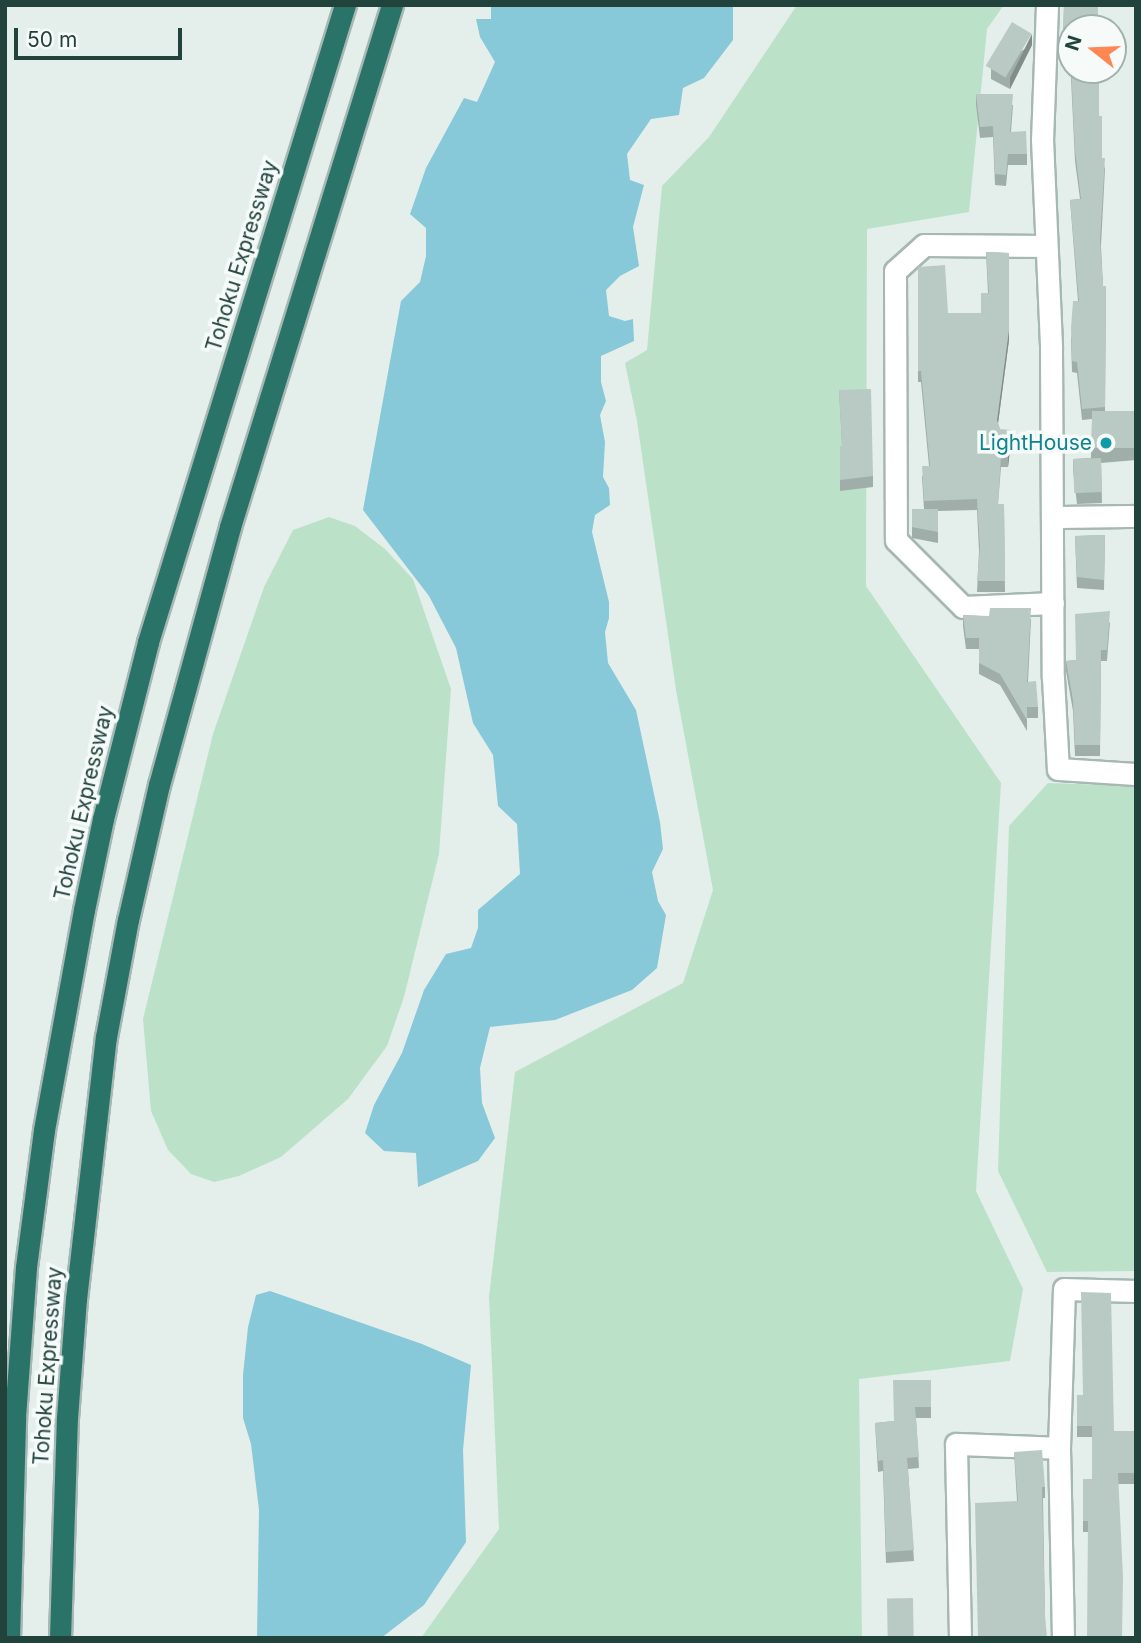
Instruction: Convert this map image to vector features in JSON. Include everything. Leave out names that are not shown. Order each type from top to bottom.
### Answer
[{"type":"highway","name":"Tohoku Expressway","points":[[9,1638],[15,1417],[26,1268],[47,1117],[87,897],[148,642],[345,5]]},
{"type":"highway","name":"Tohoku Expressway","points":[[60,1638],[67,1418],[76,1299],[106,1037],[128,920],[159,785],[230,527],[392,5]]},
{"type":"street","points":[[1047,5],[1042,139],[1059,769],[1136,774]]},
{"type":"street","points":[[1046,246],[925,245],[895,271],[895,540],[964,607],[1053,603]]},
{"type":"street","points":[[1052,517],[1136,516]]},
{"type":"street","points":[[1063,1638],[1059,1448],[1064,1289],[1136,1291]]},
{"type":"street","points":[[961,1638],[956,1444],[1059,1448]]},
{"type":"green space","points":[[797,5],[1004,5],[987,29],[969,212],[867,229],[866,586],[1001,783],[976,1191],[1023,1289],[1010,1361],[859,1379],[862,1638],[421,1638],[499,1529],[489,1297],[515,1072],[683,983],[713,890],[676,690],[637,421],[625,363],[647,350],[662,186],[709,137]]},
{"type":"green space","points":[[329,517],[355,526],[385,549],[413,579],[451,689],[439,854],[404,997],[387,1046],[348,1099],[281,1157],[239,1176],[214,1182],[191,1174],[168,1150],[151,1111],[143,1019],[213,734],[264,587],[293,530]]},
{"type":"green space","points":[[1048,783],[1136,786],[1136,1271],[1047,1272],[998,1171],[1009,826]]},
{"type":"water","points":[[491,5],[733,5],[733,40],[704,78],[683,88],[679,115],[651,119],[627,154],[630,180],[644,185],[633,227],[639,266],[620,276],[606,290],[609,316],[625,321],[633,319],[634,341],[601,356],[601,382],[606,401],[600,415],[605,442],[603,477],[609,488],[610,505],[595,515],[592,532],[609,602],[609,618],[605,632],[608,663],[636,710],[660,822],[663,849],[652,872],[658,901],[666,915],[657,968],[632,990],[555,1020],[490,1027],[480,1068],[482,1103],[495,1138],[478,1161],[418,1187],[416,1153],[384,1151],[365,1133],[374,1105],[402,1053],[424,990],[446,954],[471,948],[478,928],[478,910],[520,874],[517,824],[498,806],[493,755],[473,723],[456,648],[429,596],[363,510],[401,301],[420,282],[426,256],[426,228],[410,214],[426,168],[464,98],[477,102],[495,62],[480,37],[476,19],[491,19]]},
{"type":"water","points":[[270,1291],[422,1344],[471,1365],[463,1450],[466,1542],[424,1605],[381,1638],[257,1638],[259,1510],[251,1444],[243,1418],[243,1375],[248,1327],[256,1295]]},
{"type":"building","points":[[1064,5],[1098,5],[1098,14],[1064,14]]},
{"type":"building","points":[[1012,22],[1032,34],[1005,78],[986,66]]},
{"type":"building","points":[[1072,84],[1099,84],[1102,158],[1105,158],[1100,240],[1103,286],[1106,286],[1105,407],[1082,409],[1077,362],[1072,361],[1071,328],[1073,301],[1079,301],[1070,200],[1081,199]]},
{"type":"building","points":[[976,94],[1013,94],[1010,132],[1026,131],[1027,154],[1008,154],[1006,175],[995,174],[993,126],[980,127]]},
{"type":"building","points":[[986,252],[1009,253],[1009,329],[997,420],[1000,429],[1011,430],[1008,457],[1001,456],[998,504],[1004,504],[1005,581],[977,581],[980,547],[977,499],[924,501],[922,466],[930,466],[921,371],[918,371],[918,267],[945,265],[948,313],[981,313],[981,293],[989,293]]},
{"type":"building","points":[[871,389],[873,476],[840,480],[842,446],[839,390]]},
{"type":"building","points":[[1092,411],[1136,411],[1136,448],[1092,448]]},
{"type":"building","points":[[1101,458],[1102,492],[1074,493],[1073,459]]},
{"type":"building","points":[[912,509],[938,509],[938,532],[912,527]]},
{"type":"building","points":[[1105,535],[1104,580],[1077,577],[1075,536]]},
{"type":"building","points":[[990,608],[1031,608],[1027,682],[1036,681],[1038,707],[1027,707],[1027,720],[1000,674],[979,663],[979,638],[966,638],[963,615],[989,616]]},
{"type":"building","points":[[1110,611],[1107,650],[1101,650],[1100,745],[1075,745],[1073,700],[1066,661],[1076,660],[1075,614]]},
{"type":"building","points":[[1081,1292],[1111,1293],[1114,1431],[1136,1431],[1136,1473],[1118,1473],[1123,1577],[1122,1638],[1087,1638],[1088,1521],[1083,1521],[1083,1479],[1092,1479],[1092,1426],[1077,1426],[1077,1395],[1083,1395]]},
{"type":"building","points":[[893,1380],[931,1380],[931,1407],[915,1407],[919,1457],[907,1458],[914,1550],[886,1552],[883,1460],[878,1461],[875,1423],[894,1421]]},
{"type":"building","points":[[1042,1450],[1047,1638],[978,1638],[975,1503],[1018,1501],[1014,1452]]},
{"type":"building","points":[[887,1598],[913,1598],[914,1638],[888,1638]]},
{"type":"place","name":"LightHouse","points":[[1106,443]]}]
